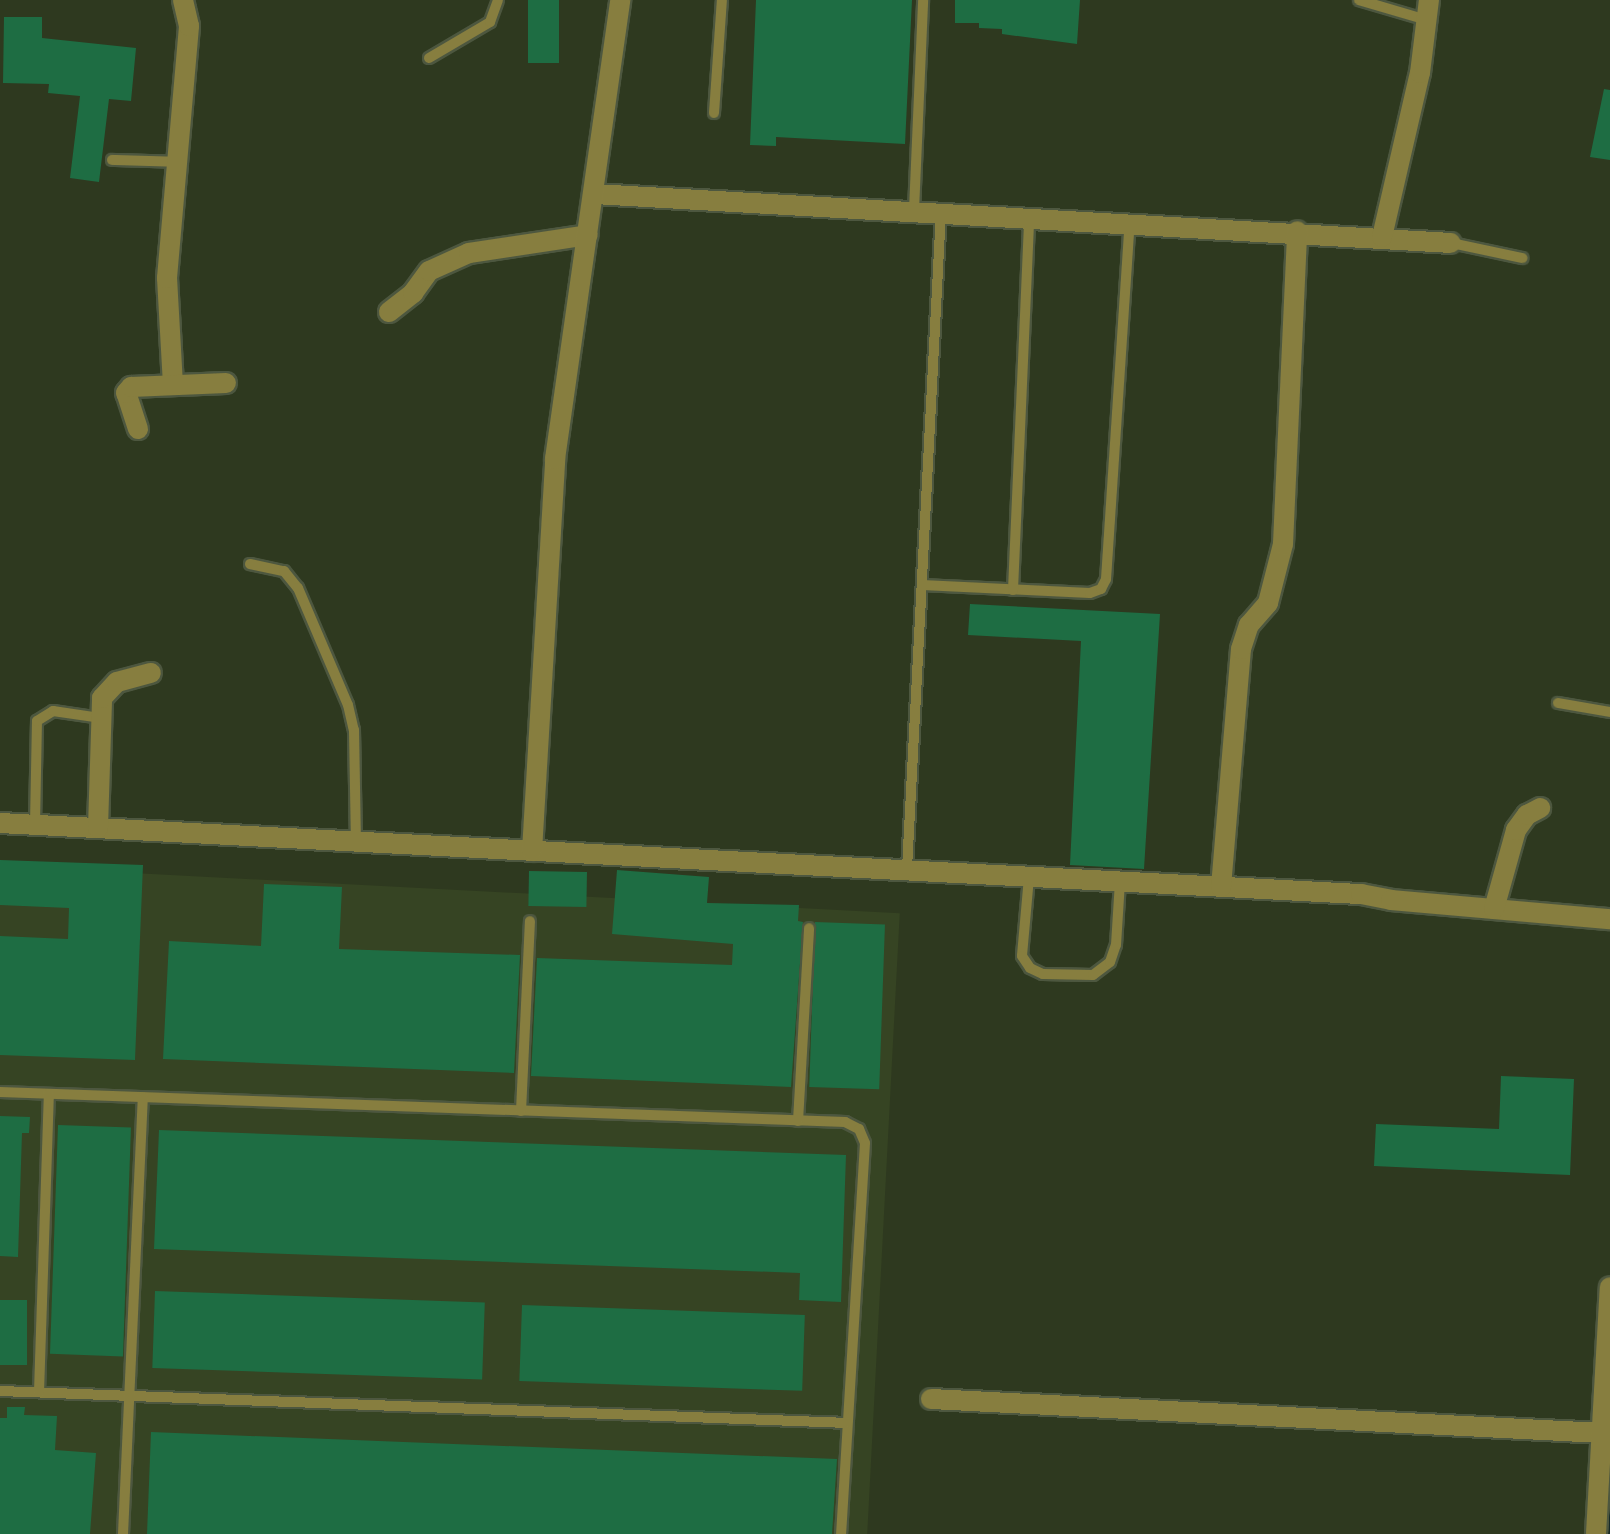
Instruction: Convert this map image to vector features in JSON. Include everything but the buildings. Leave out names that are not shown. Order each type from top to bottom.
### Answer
[{"type":"street","points":[[173,386],[167,278],[190,26],[184,0]]},
{"type":"street","points":[[532,851],[554,459],[620,0]]},
{"type":"street","points":[[1382,237],[1428,10]]},
{"type":"street","points":[[594,194],[1297,231],[1451,243]]},
{"type":"street","points":[[1221,887],[1240,649],[1249,625],[1268,603],[1282,544],[1297,231]]},
{"type":"street","points":[[388,312],[413,293],[429,271],[468,254],[588,235]]},
{"type":"street","points":[[138,429],[126,393],[131,387],[226,383]]},
{"type":"street","points":[[98,828],[102,698],[118,682],[152,673]]},
{"type":"street","points":[[1494,909],[1516,830],[1527,815],[1540,808]]},
{"type":"street","points":[[0,823],[1361,894],[1610,918]]},
{"type":"street","points":[[1596,1534],[1610,1287]]},
{"type":"street","points":[[931,1400],[1602,1433]]},
{"type":"lane","points":[[429,58],[490,22],[498,0]]},
{"type":"lane","points":[[714,112],[722,0]]},
{"type":"lane","points":[[914,210],[923,0]]},
{"type":"lane","points":[[1359,0],[1428,10]]},
{"type":"lane","points":[[112,160],[178,162]]},
{"type":"lane","points":[[907,869],[941,212]]},
{"type":"lane","points":[[1013,590],[1030,216]]},
{"type":"lane","points":[[922,585],[1090,593],[1101,589],[1106,579],[1130,222]]},
{"type":"lane","points":[[1451,243],[1522,258]]},
{"type":"lane","points":[[250,564],[284,571],[298,588],[348,704],[354,730],[356,841]]},
{"type":"lane","points":[[1558,703],[1610,712]]},
{"type":"lane","points":[[36,825],[37,721],[53,710],[101,718]]},
{"type":"lane","points":[[1029,876],[1022,956],[1030,968],[1044,974],[1094,975],[1110,962],[1116,945],[1120,881]]},
{"type":"lane","points":[[521,1111],[530,921]]},
{"type":"lane","points":[[798,1120],[809,928]]},
{"type":"lane","points":[[0,1092],[845,1122],[860,1129],[864,1143],[840,1534]]},
{"type":"lane","points":[[40,1392],[49,1094]]},
{"type":"lane","points":[[123,1534],[143,1097]]},
{"type":"lane","points":[[0,1391],[847,1423]]},
{"type":"shaded area","points":[[0,866],[900,913],[867,1534],[0,1534]]},
{"type":"waterway","points":[[1609,1534],[1610,1512]]}]
